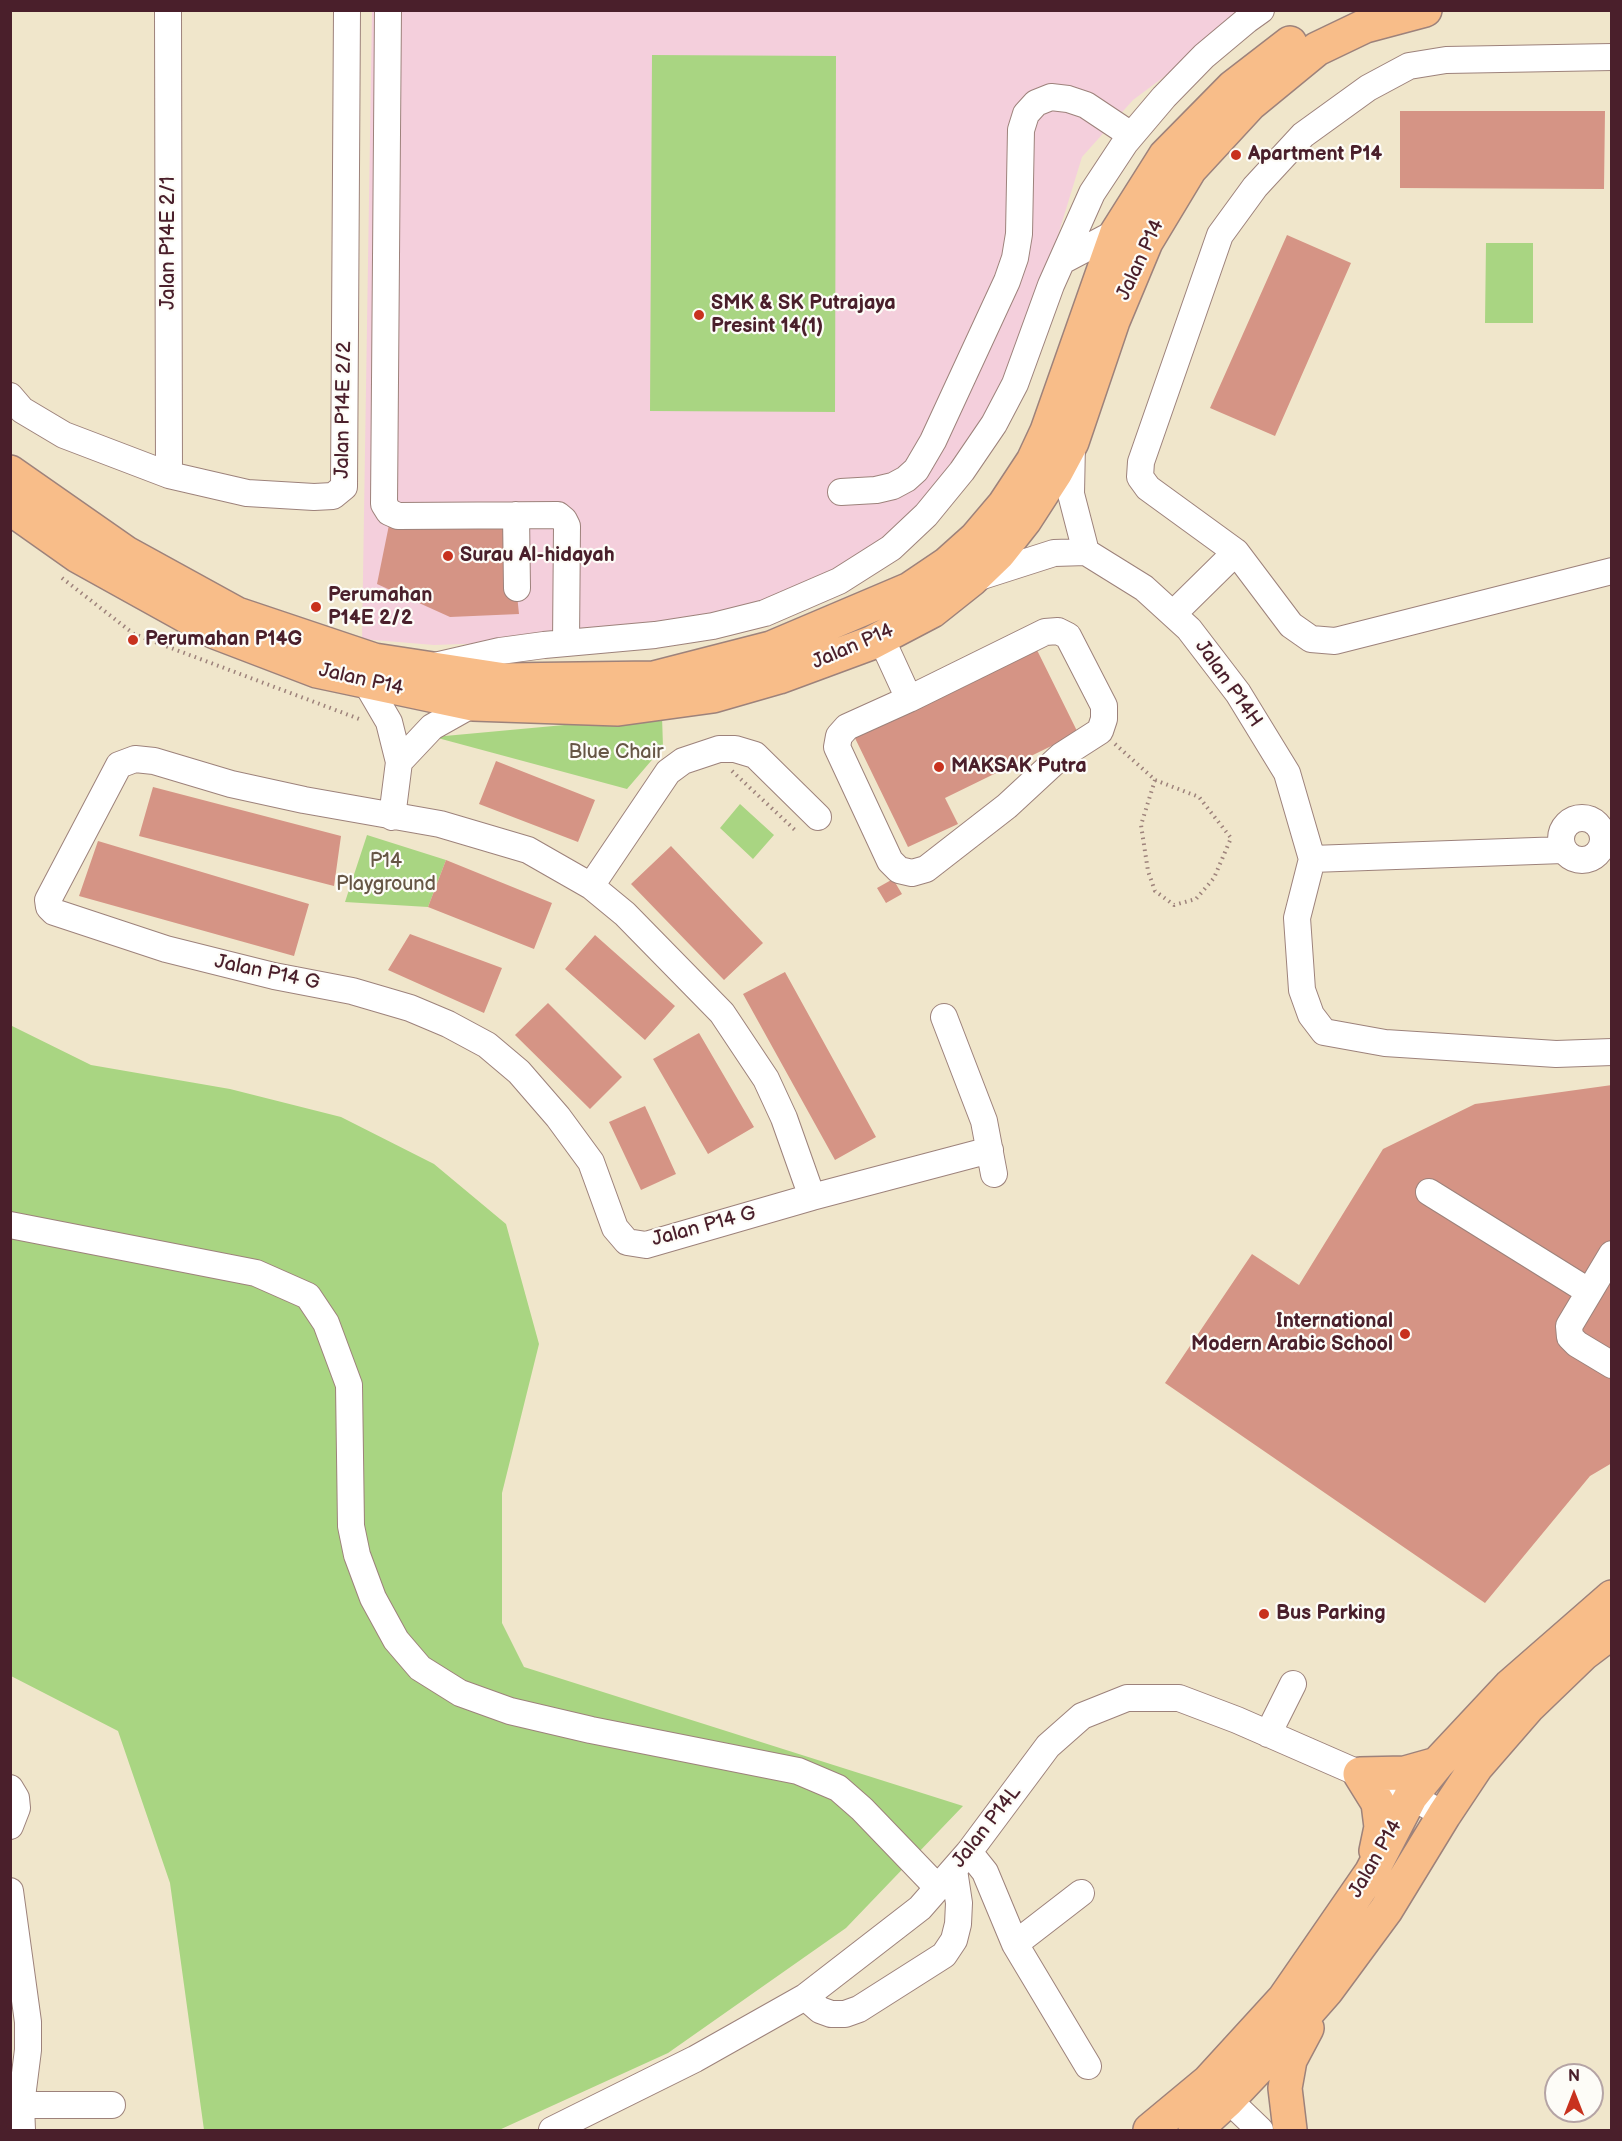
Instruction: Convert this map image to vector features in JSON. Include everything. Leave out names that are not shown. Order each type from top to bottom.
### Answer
[{"type":"main road","name":"Jalan P14","points":[[10,472],[126,553],[237,615],[374,660],[505,680],[654,678],[771,648],[910,589],[947,564],[976,538],[1004,505],[1033,461],[1047,430],[1117,232],[1165,156],[1233,87],[1305,31],[1344,10]]},
{"type":"main road","name":"Jalan P14","points":[[10,508],[78,556],[215,632],[317,671],[474,704],[618,709],[713,696],[779,677],[881,638],[932,611],[971,580],[999,553],[1025,520],[1072,442],[1113,321],[1146,242],[1190,170],[1250,104],[1317,49],[1365,26],[1425,10]]},
{"type":"main road","name":"Jalan P14","points":[[1195,2130],[1219,2090],[1371,1873],[1412,1796],[1437,1764],[1510,1686],[1611,1597]]},
{"type":"main road","name":"Jalan P14","points":[[1150,2130],[1219,2090],[1328,1990],[1386,1910],[1476,1767],[1529,1706],[1583,1654],[1611,1632]]},
{"type":"main road","points":[[1360,1774],[1405,1773],[1437,1764]]},
{"type":"main road","points":[[1360,1774],[1378,1803],[1382,1827],[1371,1873]]},
{"type":"main road","points":[[1290,2130],[1285,2088],[1290,2060],[1328,1990]]},
{"type":"street","name":"Jalan P14E 2/1","points":[[168,10],[169,475]]},
{"type":"street","name":"Jalan P14E 2/2","points":[[10,396],[22,410],[64,435],[169,475],[247,492],[291,496],[333,496],[344,488],[348,10]]},
{"type":"street","points":[[388,10],[384,504],[389,512],[398,516],[558,515],[564,519],[567,526],[566,643]]},
{"type":"street","points":[[426,668],[500,651],[645,637],[713,626],[765,613],[838,581],[891,548],[926,515],[962,471],[994,424],[1015,384],[1062,261],[1092,193],[1131,135],[1204,56],[1261,10]]},
{"type":"street","points":[[1611,57],[1446,60],[1409,66],[1368,87],[1303,135],[1255,187],[1220,235],[1141,462],[1140,477],[1148,488],[1236,552],[1291,625],[1311,639],[1335,641],[1611,571]]},
{"type":"street","points":[[841,492],[876,490],[906,480],[916,470],[933,441],[1007,281],[1014,258],[1019,234],[1021,130],[1026,114],[1036,103],[1051,97],[1068,99],[1086,105],[1131,135]]},
{"type":"street","points":[[1062,261],[1117,232]]},
{"type":"street","points":[[971,580],[1054,553],[1086,552],[1071,494],[1072,442]]},
{"type":"street","points":[[516,515],[517,588]]},
{"type":"street","name":"Jalan P14H","points":[[1086,552],[1144,588],[1173,614],[1189,629],[1238,693],[1287,773],[1312,859]]},
{"type":"street","points":[[1173,614],[1236,552]]},
{"type":"street","points":[[771,648],[806,595]]},
{"type":"street","points":[[1058,631],[1068,636],[1104,706],[1104,719],[1100,731],[1061,756],[1007,806],[926,869],[912,873],[899,870],[890,861],[837,747],[838,735],[846,727],[909,699],[1044,632],[1058,631]]},
{"type":"street","points":[[881,638],[909,699]]},
{"type":"street","points":[[365,681],[388,723],[399,762],[392,816]]},
{"type":"street","points":[[399,762],[432,727],[474,704]]},
{"type":"street","points":[[591,886],[668,772],[683,761],[719,750],[735,750],[756,755],[818,817]]},
{"type":"street","name":"Jalan P14 G","points":[[812,1197],[784,1118],[766,1079],[722,1013],[625,914],[591,886],[528,850],[440,824],[241,786],[154,761],[135,759],[119,765],[48,900],[49,907],[54,912],[166,949],[263,973],[352,991],[410,1008],[448,1024],[487,1045],[519,1072],[558,1117],[591,1162],[615,1228],[627,1242],[646,1245],[812,1197],[992,1162],[984,1120],[944,1017]]},
{"type":"street","points":[[1563,850],[1312,859],[1297,918],[1302,990],[1311,1015],[1324,1032],[1385,1043],[1556,1054],[1611,1052]]},
{"type":"street","points":[[1429,1192],[1588,1291]]},
{"type":"street","points":[[10,1225],[256,1273],[308,1296],[326,1323],[349,1385],[351,1526],[357,1555],[373,1598],[396,1640],[420,1668],[460,1693],[510,1711],[591,1730],[798,1771],[838,1788],[862,1809],[954,1870],[986,1872],[1015,1944],[1088,2066]]},
{"type":"street","points":[[1611,1254],[1569,1326],[1570,1336],[1577,1344],[1611,1365]]},
{"type":"street","points":[[1268,1734],[1293,1684]]},
{"type":"street","name":"Jalan P14L","points":[[552,2130],[695,2059],[805,1997],[920,1908],[954,1870],[1048,1746],[1082,1716],[1127,1698],[1179,1698],[1412,1796],[1444,1815]]},
{"type":"street","points":[[10,1788],[16,1798],[17,1808],[10,1826]]},
{"type":"street","points":[[805,1997],[820,2010],[831,2014],[845,2014],[859,2009],[944,1955],[954,1940],[958,1924],[959,1903],[954,1870]]},
{"type":"street","points":[[10,1891],[28,2022],[28,2050],[21,2105],[22,2130]]},
{"type":"street","points":[[1015,1944],[1081,1893]]},
{"type":"street","points":[[1219,2090],[1260,2130]]},
{"type":"street","points":[[21,2105],[112,2105]]},
{"type":"path","points":[[1100,731],[1155,780],[1199,797],[1231,838],[1214,878],[1196,899],[1174,905],[1155,891],[1148,872],[1141,825],[1155,780]]},
{"type":"path","points":[[729,769],[795,830]]},
{"type":"shaded area","name":"SMK & SK Putrajaya Presint 14(1)","points":[[372,11],[1252,11],[1133,100],[1082,157],[1043,284],[996,405],[954,469],[885,544],[830,580],[736,614],[548,641],[434,645],[362,639]]},
{"type":"green space","points":[[652,55],[836,56],[835,412],[650,411]]},
{"type":"green space","points":[[1486,243],[1533,243],[1533,323],[1485,323]]},
{"type":"green space","name":"Blue Chair","points":[[662,716],[663,747],[627,789],[434,737]]},
{"type":"green space","points":[[740,804],[774,835],[753,859],[720,828]]},
{"type":"green space","name":"P14 Playground","points":[[367,835],[446,860],[428,907],[345,902]]},
{"type":"green space","points":[[10,1025],[91,1065],[230,1089],[341,1117],[434,1164],[506,1224],[539,1344],[502,1493],[502,1623],[524,1667],[963,1806],[846,1928],[668,2053],[499,2130],[204,2130],[170,1883],[118,1731],[11,1676]]},
{"type":"building","points":[[1400,111],[1605,111],[1604,189],[1400,188]]},
{"type":"building","points":[[1287,235],[1351,263],[1275,436],[1210,408]]},
{"type":"building","name":"Surau Al-hidayah","points":[[390,520],[510,528],[519,614],[450,617],[377,584]]},
{"type":"building","name":"MAKSAK Putra","points":[[1036,648],[1078,733],[945,798],[958,824],[908,847],[854,736]]},
{"type":"building","points":[[496,761],[595,800],[578,842],[479,804]]},
{"type":"building","points":[[153,787],[341,836],[334,886],[139,836]]},
{"type":"building","points":[[98,841],[309,904],[294,956],[79,896]]},
{"type":"building","points":[[671,846],[763,943],[724,980],[631,884]]},
{"type":"building","points":[[446,860],[552,903],[534,949],[428,907]]},
{"type":"building","points":[[893,879],[902,894],[886,903],[877,888]]},
{"type":"building","points":[[410,934],[502,968],[484,1013],[388,970]]},
{"type":"building","points":[[595,935],[675,1006],[645,1040],[565,969]]},
{"type":"building","points":[[785,972],[876,1137],[835,1160],[743,994]]},
{"type":"building","points":[[548,1003],[622,1077],[590,1109],[515,1035]]},
{"type":"building","points":[[699,1033],[754,1127],[708,1154],[653,1059]]},
{"type":"building","name":"International Modern Arabic School","points":[[1612,1085],[1612,1463],[1590,1476],[1485,1603],[1165,1383],[1252,1254],[1299,1285],[1383,1149],[1475,1104]]},
{"type":"building","points":[[645,1106],[676,1174],[641,1190],[609,1122]]},
{"type":"place","name":"Apartment P14","points":[[1236,155]]},
{"type":"place","name":"SMK & SK Putrajaya Presint 14(1)","points":[[699,315]]},
{"type":"place","name":"Surau Al-hidayah","points":[[448,556]]},
{"type":"place","name":"Perumahan P14E 2/2","points":[[316,607]]},
{"type":"place","name":"Perumahan P14G","points":[[133,640]]},
{"type":"place","name":"MAKSAK Putra","points":[[939,767]]},
{"type":"place","name":"International Modern Arabic School","points":[[1405,1334]]},
{"type":"place","name":"Bus Parking","points":[[1264,1614]]}]
